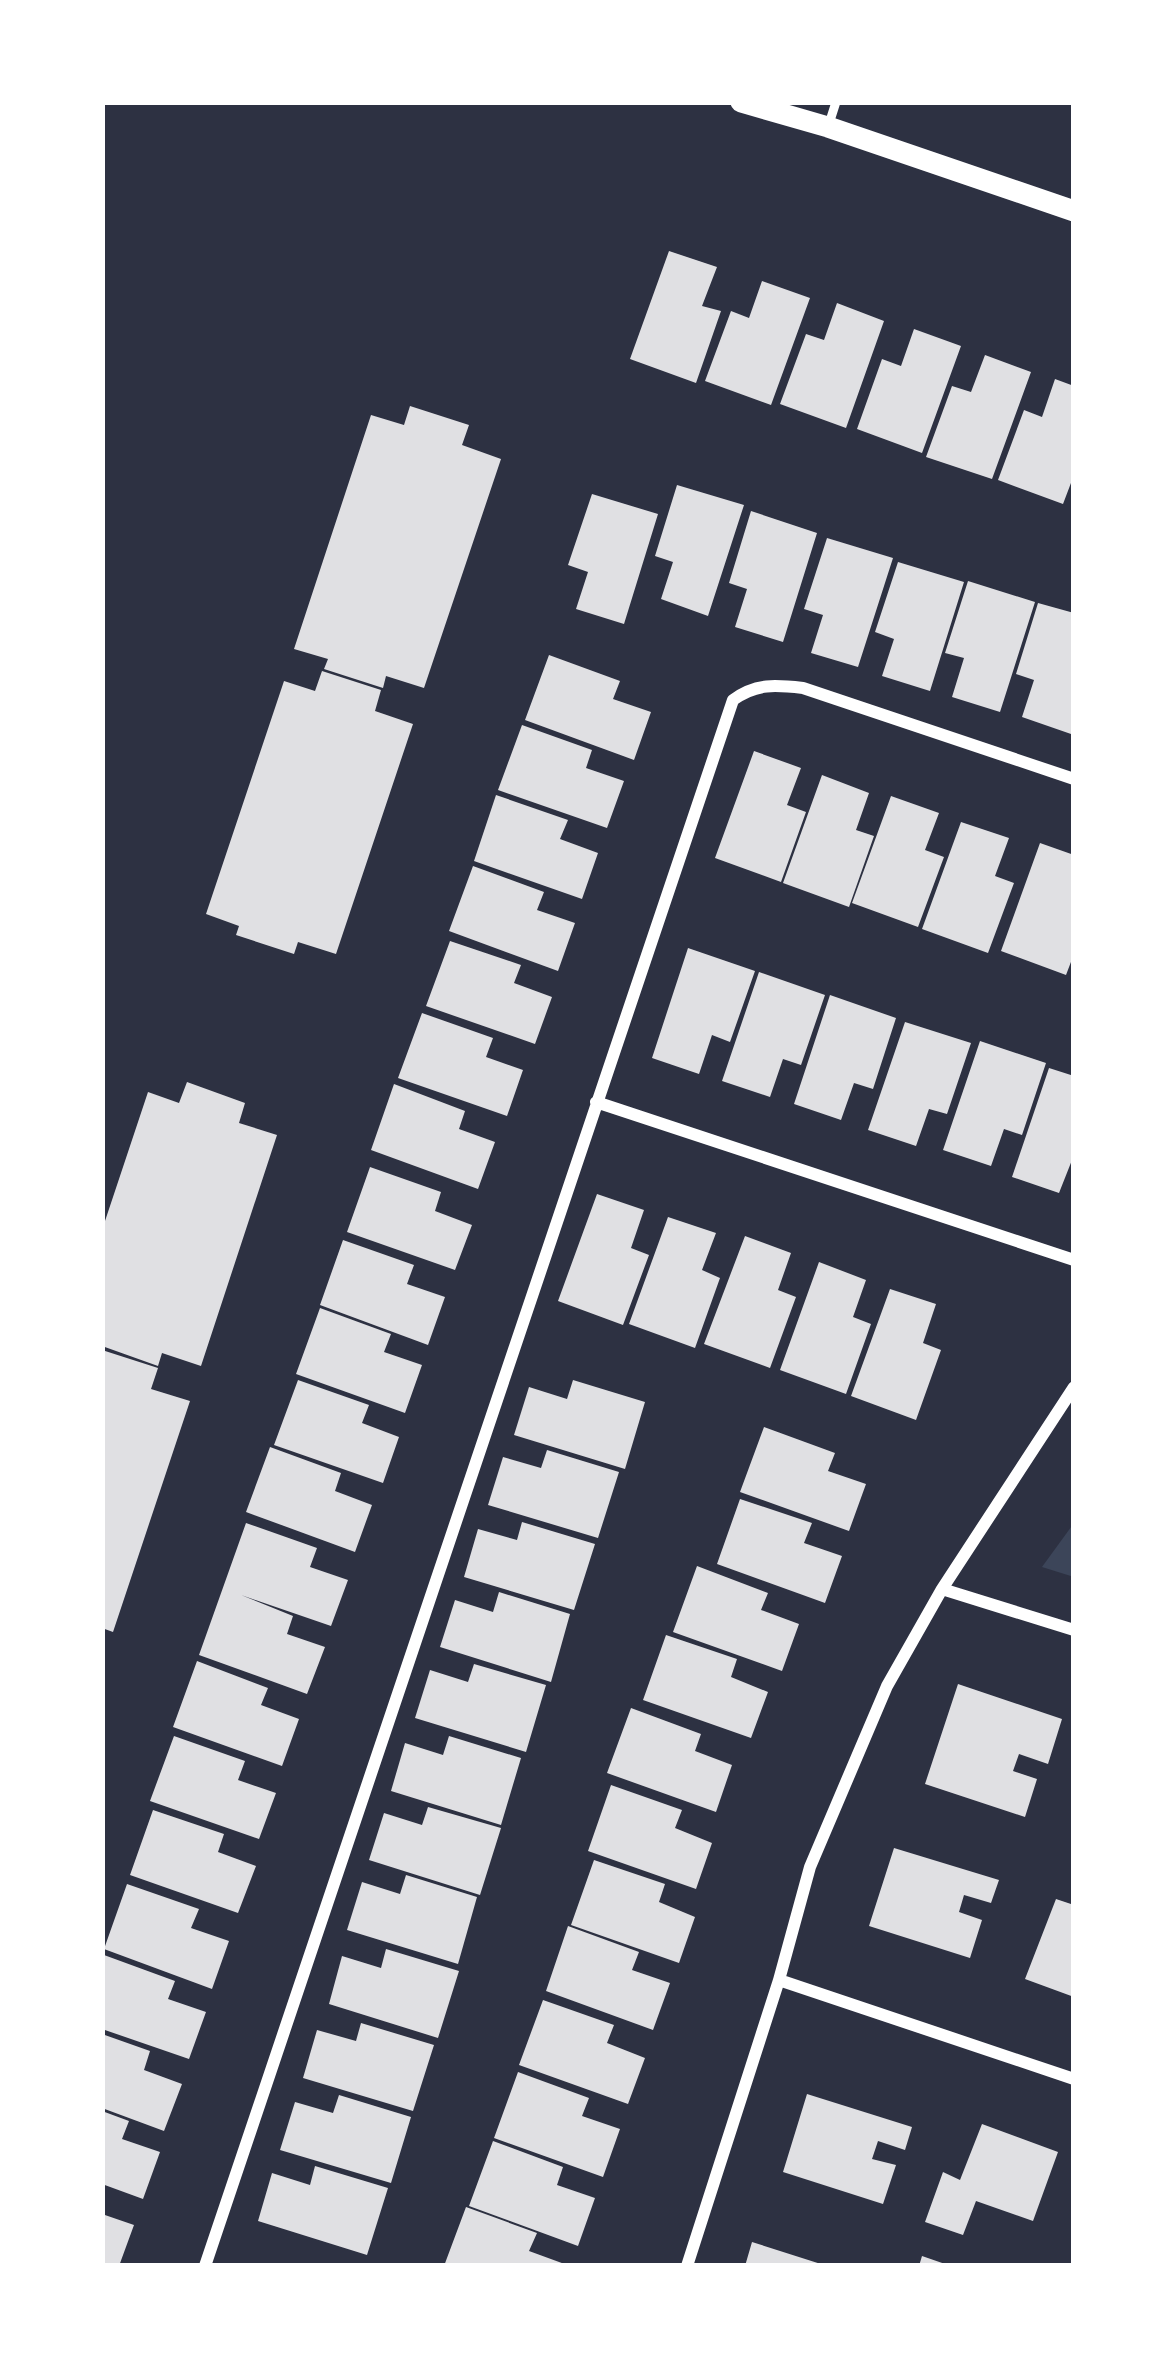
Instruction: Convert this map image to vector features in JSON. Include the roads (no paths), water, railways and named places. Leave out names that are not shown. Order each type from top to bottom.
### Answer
[{"type":"street","points":[[741,102],[1074,211]]},
{"type":"street","points":[[205,2266],[733,700],[748,688],[803,688],[1074,779]]},
{"type":"street","points":[[596,1102],[1074,1260]]},
{"type":"street","points":[[687,2266],[779,1980],[810,1867],[887,1686],[942,1589],[1074,1387]]},
{"type":"street","points":[[942,1589],[1074,1630]]},
{"type":"street","points":[[779,1980],[1074,2079]]},
{"type":"lane","points":[[828,127],[836,102]]}]
